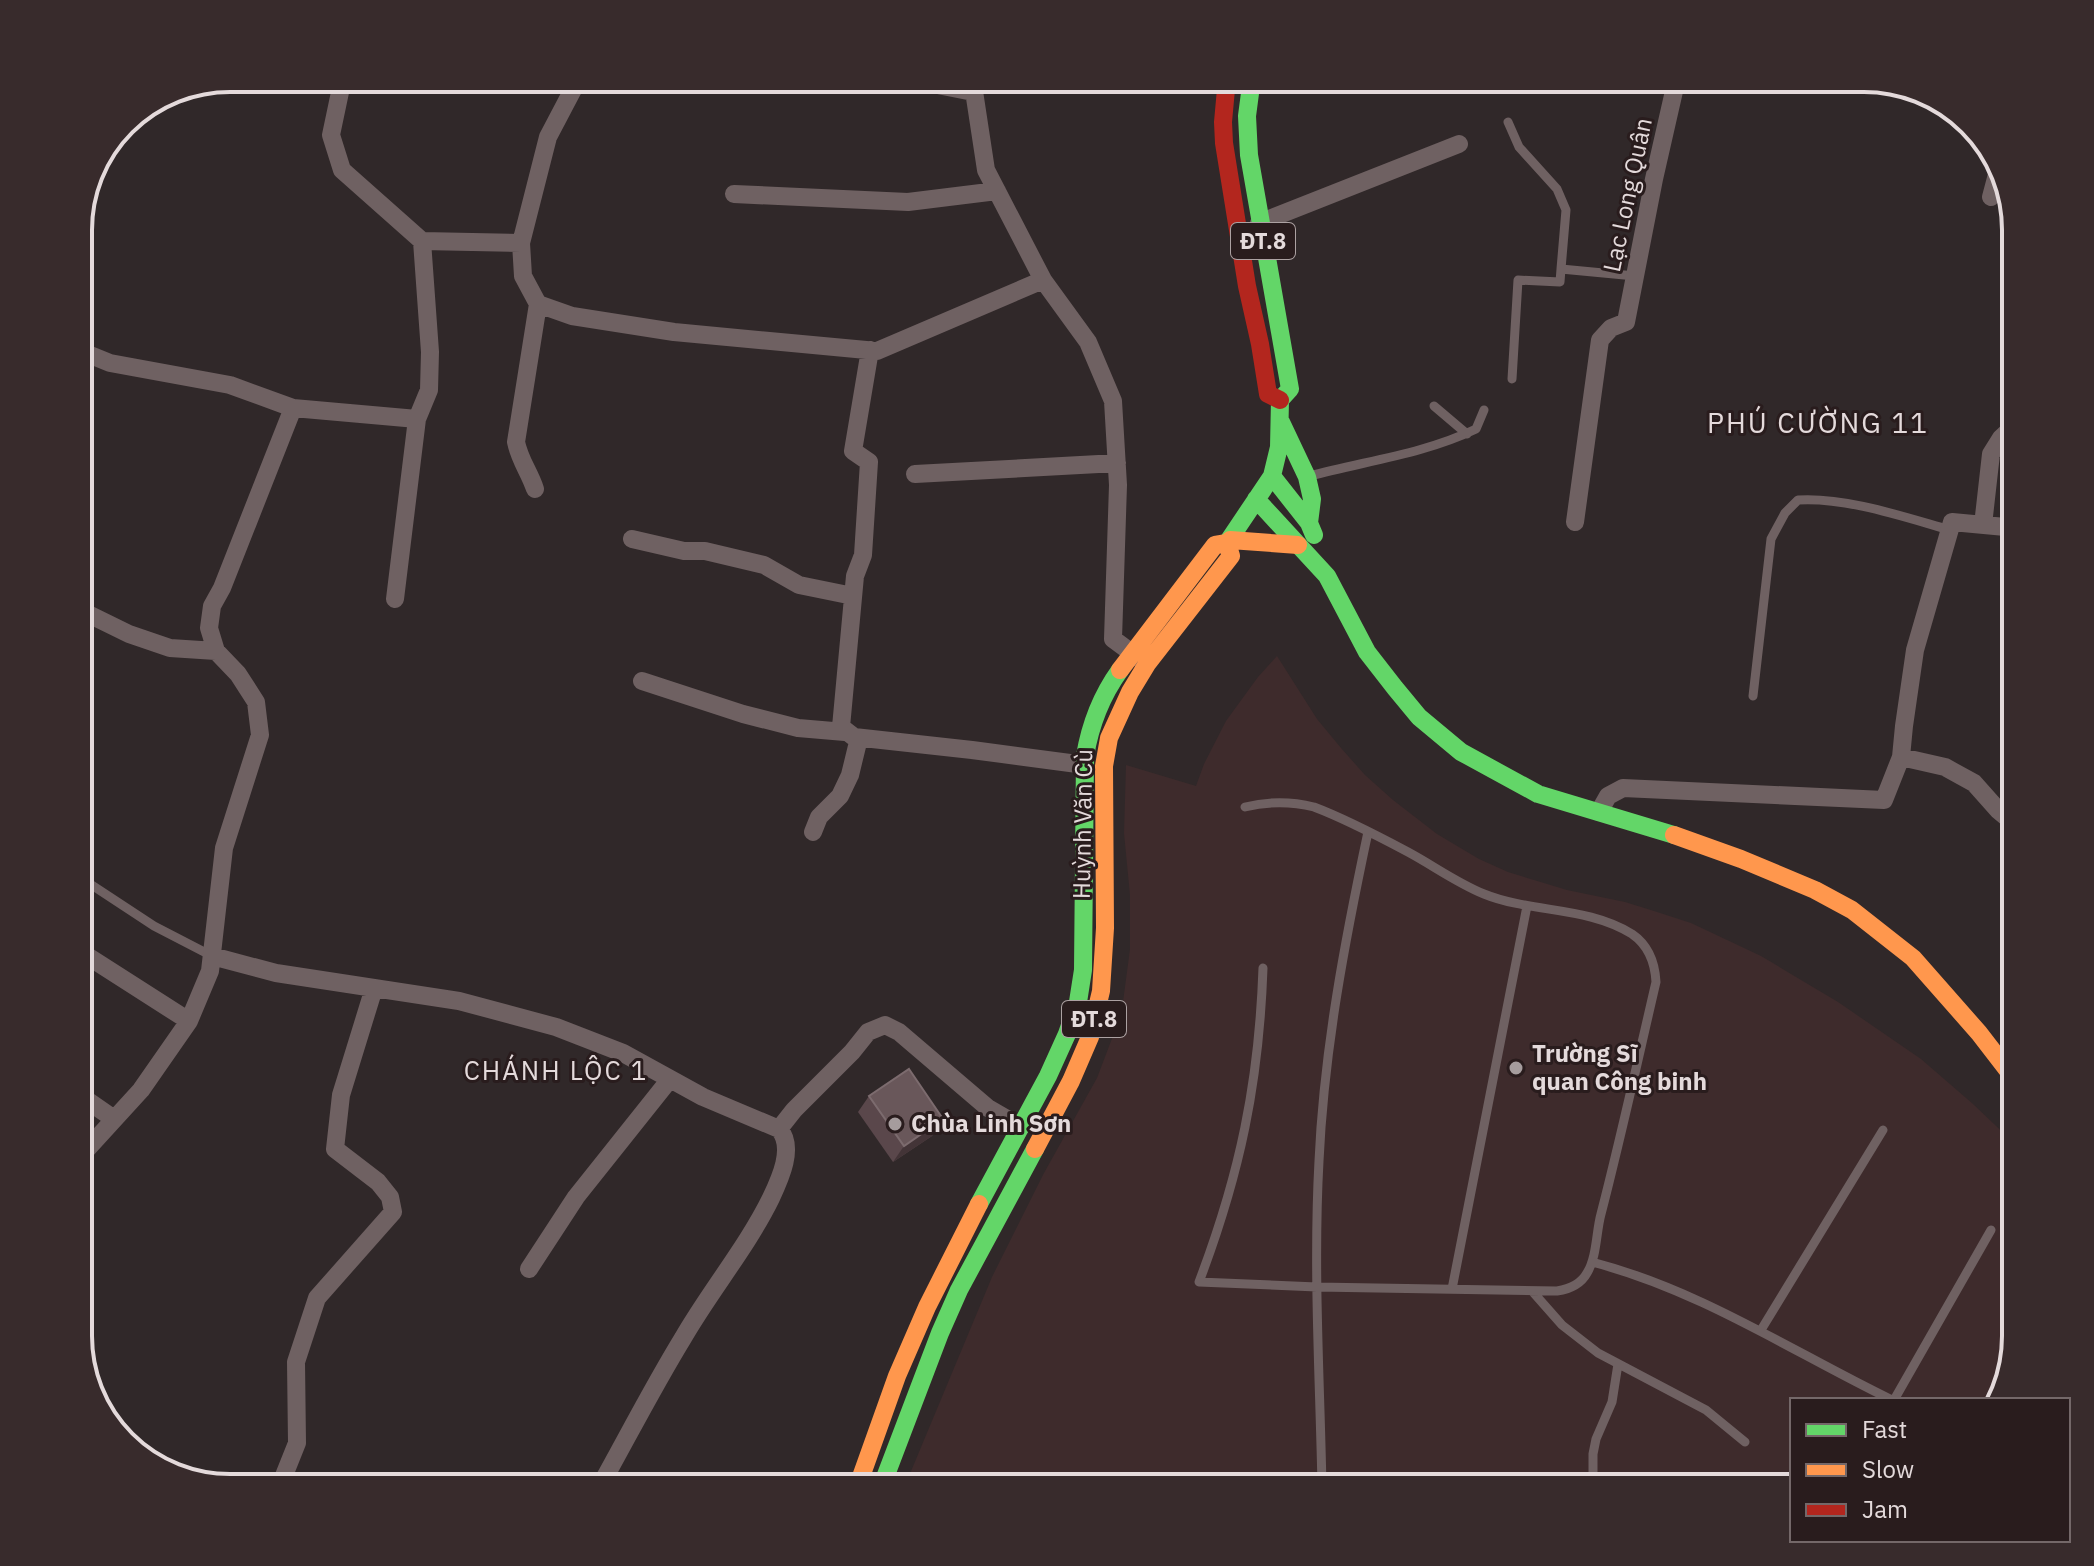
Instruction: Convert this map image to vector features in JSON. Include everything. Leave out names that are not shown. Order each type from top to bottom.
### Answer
[{"type":"main road","points":[[1226,92],[1223,133],[1247,286],[1268,394],[1280,410],[1307,477],[1312,499],[1309,523]]},
{"type":"main road","name":"Huỳnh Văn Cù","points":[[886,1474],[959,1290],[1071,1081],[1090,1037],[1101,991],[1105,928],[1104,766],[1117,716],[1147,664],[1231,556],[1228,542],[1272,476],[1279,447],[1280,410],[1290,389],[1252,177],[1247,132],[1251,92]]},
{"type":"main road","points":[[1229,178],[1252,177]]},
{"type":"main road","points":[[1272,476],[1309,523],[1324,557],[1327,576]]},
{"type":"main road","points":[[1256,499],[1327,576],[1367,652],[1419,717],[1461,752],[1538,794],[1645,825],[1741,859],[1815,890],[1852,910],[1913,958],[2002,1063]]},
{"type":"main road","points":[[862,1474],[897,1376],[927,1307],[1021,1127],[1067,1034],[1078,1002],[1083,970],[1085,765],[1088,736],[1094,718],[1131,653],[1215,545],[1228,542],[1298,545]]},
{"type":"street","points":[[340,92],[331,135],[342,170],[422,241],[521,243]]},
{"type":"street","points":[[535,489],[519,457],[516,442],[538,304],[523,276],[521,243],[548,137],[572,92]]},
{"type":"street","points":[[973,92],[986,170],[1043,280],[1088,342],[1113,401],[1118,485],[1113,639],[1147,664]]},
{"type":"street","name":"Lạc Long Quân","points":[[1575,522],[1600,340],[1611,328],[1626,322],[1674,92]]},
{"type":"street","points":[[1259,223],[1459,144]]},
{"type":"street","points":[[1991,197],[1994,184]]},
{"type":"street","points":[[734,194],[908,202],[997,191]]},
{"type":"street","points":[[395,599],[417,419],[429,390],[430,352],[422,241]]},
{"type":"street","points":[[538,304],[572,316],[674,332],[877,351],[1043,280]]},
{"type":"street","points":[[852,735],[841,727],[855,576],[863,555],[869,462],[853,451],[870,350]]},
{"type":"street","points":[[92,356],[110,363],[230,385],[293,408],[417,419]]},
{"type":"street","points":[[92,1143],[141,1090],[189,1021],[210,971],[224,848],[260,735],[256,702],[238,674],[216,651],[209,628],[212,606],[222,588],[293,408]]},
{"type":"street","points":[[1983,525],[1991,454],[2002,437]]},
{"type":"street","points":[[915,474],[1117,463]]},
{"type":"street","points":[[1599,812],[1608,796],[1623,788],[1884,800],[1901,757],[1915,650],[1951,526],[2002,527]]},
{"type":"street","points":[[632,539],[764,565],[799,585],[853,596]]},
{"type":"street","points":[[92,616],[129,634],[170,648],[216,651]]},
{"type":"street","points":[[642,681],[743,714],[798,728],[1085,765]]},
{"type":"street","points":[[813,832],[819,817],[840,796],[850,775],[852,735]]},
{"type":"street","points":[[1901,757],[1945,767],[1974,783],[2002,813]]},
{"type":"street","points":[[212,956],[276,973],[459,1001],[556,1027],[623,1053],[703,1097],[779,1129],[786,1137],[782,1167],[771,1198],[683,1336],[607,1474]]},
{"type":"street","points":[[92,959],[189,1021]]},
{"type":"street","points":[[285,1474],[297,1443],[296,1362],[317,1298],[393,1212],[390,1197],[378,1182],[335,1149],[341,1095],[374,988]]},
{"type":"street","points":[[779,1129],[868,1032],[885,1025],[899,1032],[988,1108],[1021,1127]]},
{"type":"street","points":[[529,1269],[576,1197],[670,1079]]},
{"type":"street","points":[[92,1104],[114,1119]]},
{"type":"lane","points":[[1508,122],[1519,147],[1557,189],[1566,210],[1560,282],[1518,280],[1512,379]]},
{"type":"lane","points":[[1561,269],[1635,276]]},
{"type":"lane","points":[[1434,406],[1467,434]]},
{"type":"lane","points":[[1307,477],[1467,434],[1476,429],[1484,410]]},
{"type":"lane","points":[[1753,696],[1771,539],[1785,513],[1798,500],[1822,498],[1951,526]]},
{"type":"lane","points":[[1245,807],[1273,802],[1300,803],[1327,812],[1410,853],[1464,885],[1527,906],[1575,913],[1608,923],[1637,938],[1649,952],[1656,982],[1599,1219],[1592,1262],[1585,1277],[1573,1287],[1557,1291],[1199,1282],[1224,1214],[1244,1140],[1258,1055],[1263,968]]},
{"type":"lane","points":[[1322,1474],[1316,1247],[1319,1160],[1341,970],[1368,832]]},
{"type":"lane","points":[[92,885],[154,926],[212,956]]},
{"type":"lane","points":[[1452,1289],[1527,906]]},
{"type":"lane","points":[[1761,1330],[1883,1130]]},
{"type":"lane","points":[[1894,1398],[1991,1230]]},
{"type":"lane","points":[[1592,1262],[1666,1286],[1723,1311],[1889,1398]]},
{"type":"lane","points":[[1532,1291],[1546,1309],[1598,1353],[1706,1410],[1745,1442]]},
{"type":"lane","points":[[1593,1474],[1596,1439],[1612,1402],[1618,1364]]},
{"type":"shaded area","name":"Trường Sĩ quan Công binh","points":[[1277,656],[1317,719],[1365,775],[1437,834],[1508,872],[1567,890],[1625,902],[1691,923],[1761,956],[1838,1002],[1921,1059],[2002,1132],[2002,1336],[1995,1380],[1987,1398],[1790,1398],[1790,1474],[910,1474],[992,1277],[1044,1173],[1097,1078],[1116,1028],[1130,949],[1130,895],[1124,833],[1126,765],[1196,786],[1226,721]]},
{"type":"building","points":[[909,1069],[943,1119],[904,1146],[869,1096]]},
{"type":"traffic: fast","points":[[1227,543],[1272,476],[1279,447],[1280,400],[1290,389],[1249,155],[1247,116],[1250,92]]},
{"type":"traffic: fast","points":[[1281,422],[1307,477],[1312,499],[1309,523]]},
{"type":"traffic: fast","points":[[1272,476],[1309,523],[1314,535]]},
{"type":"traffic: fast","points":[[1256,499],[1327,576],[1367,652],[1395,688],[1419,717],[1461,752],[1538,794],[1674,835]]},
{"type":"traffic: fast","points":[[979,1204],[1048,1076],[1078,1002],[1083,970],[1085,756],[1098,711],[1120,670]]},
{"type":"traffic: fast","points":[[886,1474],[959,1290],[1035,1149]]},
{"type":"traffic: slow","points":[[1230,540],[1298,545]]},
{"type":"traffic: slow","points":[[1120,670],[1215,545],[1227,543]]},
{"type":"traffic: slow","points":[[1035,1149],[1090,1037],[1101,991],[1105,928],[1104,766],[1109,738],[1147,664],[1231,556],[1227,543]]},
{"type":"traffic: slow","points":[[1674,835],[1815,890],[1852,910],[1913,958],[2002,1063]]},
{"type":"traffic: slow","points":[[862,1474],[897,1376],[927,1307],[979,1204]]},
{"type":"traffic: jam","points":[[1226,92],[1224,143],[1247,286],[1268,394],[1280,400]]},
{"type":"place","name":"Trường Sĩ quan Công binh","points":[[1516,1068]]},
{"type":"place","name":"Chùa Linh Sơn","points":[[895,1124]]},
{"type":"district","name":"PHÚ CƯỜNG 11","points":[[1818,423]]},
{"type":"district","name":"CHÁNH LỘC 1","points":[[556,1071]]}]
